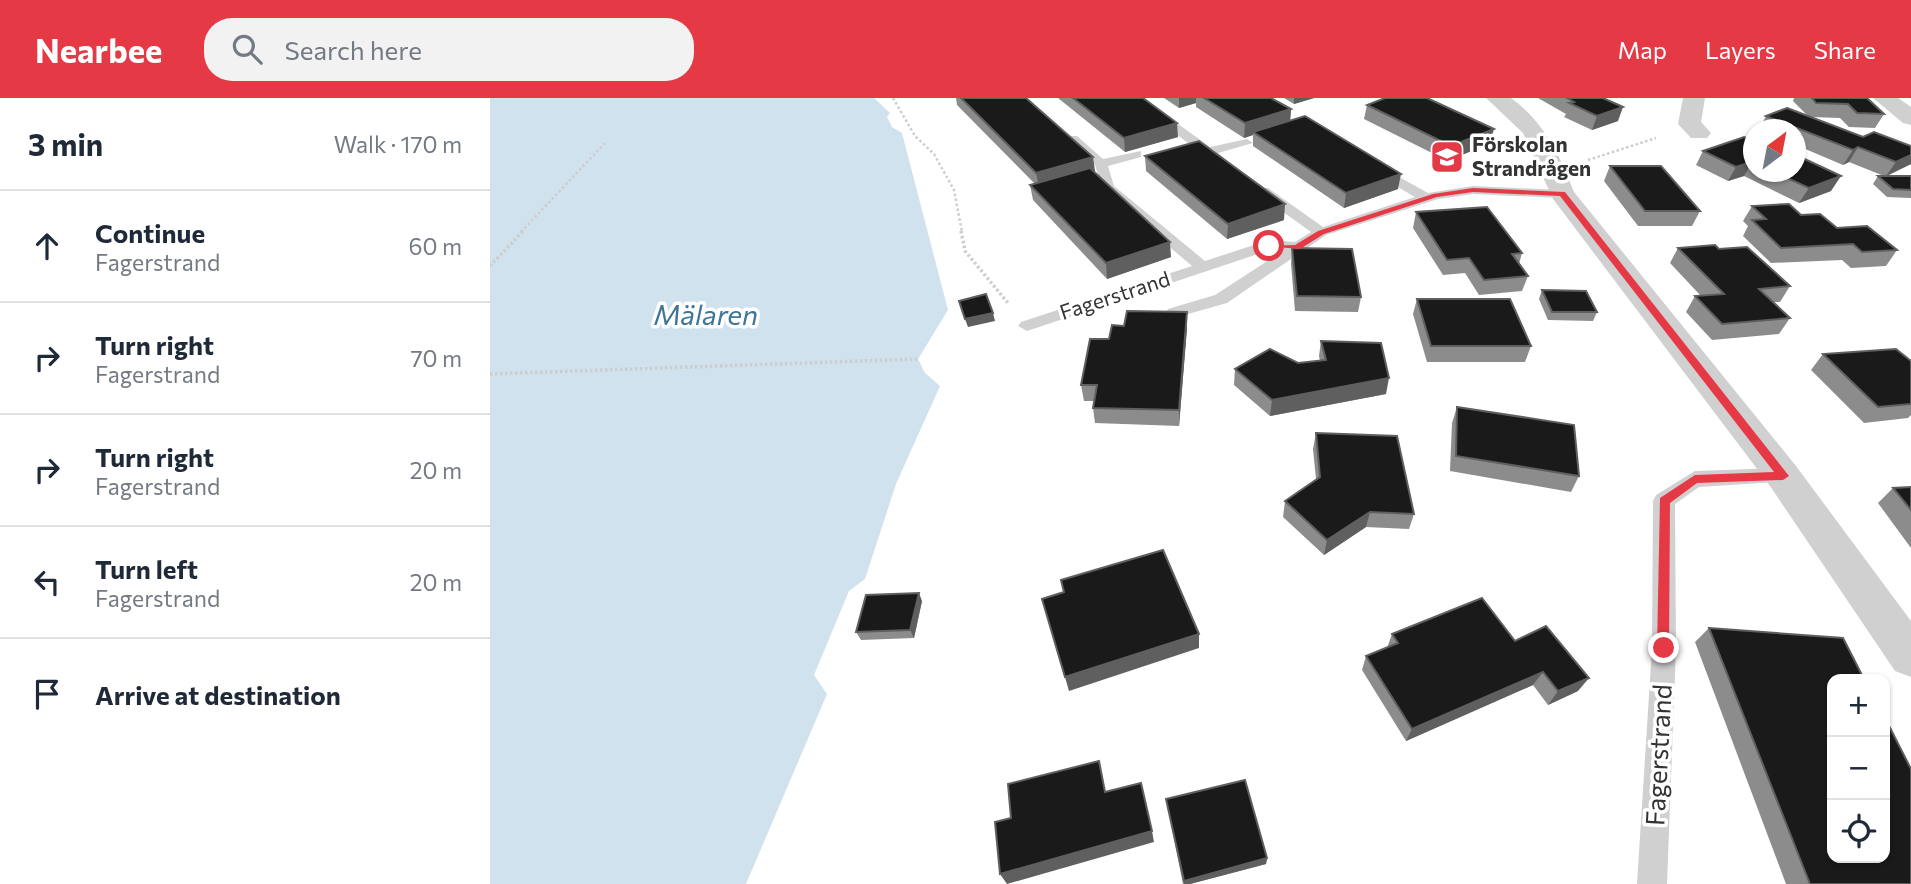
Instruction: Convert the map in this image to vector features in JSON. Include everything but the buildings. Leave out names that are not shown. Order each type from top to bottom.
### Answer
[{"type":"street","points":[[1497,98],[1517,112],[1542,139],[1562,194],[1783,476],[1911,657]]},
{"type":"street","points":[[1694,98],[1689,124],[1699,133]]},
{"type":"street","points":[[1884,98],[1911,118]]},
{"type":"lane","points":[[1134,98],[1231,168]]},
{"type":"lane","name":"Fagerstrand","points":[[1063,131],[1101,164],[1108,188],[1203,267]]},
{"type":"lane","points":[[1208,151],[1247,143]]},
{"type":"lane","points":[[1101,164],[1136,154]]},
{"type":"lane","points":[[1359,158],[1427,198]]},
{"type":"lane","points":[[1253,184],[1321,232]]},
{"type":"lane","name":"Fagerstrand","points":[[1174,313],[1221,299],[1321,232],[1427,198],[1473,190],[1562,194]]},
{"type":"lane","name":"Fagerstrand","points":[[1027,326],[1269,246],[1297,247]]},
{"type":"lane","name":"Fagerstrand","points":[[1652,884],[1664,648],[1664,501],[1695,479],[1783,476]]},
{"type":"path","points":[[893,98],[915,136],[934,153],[954,190],[965,251],[1027,326]]},
{"type":"path","points":[[1581,162],[1656,138]]},
{"type":"path","points":[[490,265],[605,143]]},
{"type":"path","points":[[490,374],[918,359]]},
{"type":"water","name":"Mälaren","points":[[490,98],[874,98],[890,113],[887,117],[892,127],[902,133],[948,310],[918,359],[925,373],[940,386],[896,484],[865,579],[849,591],[814,675],[827,694],[746,884],[490,884]]},
{"type":"place","name":"Förskolan Strandrågen","points":[[1447,157]]},
{"type":"route","points":[[1269,246],[1297,247],[1321,232],[1436,195],[1473,190],[1562,194],[1783,476],[1695,479],[1664,501],[1664,648]]}]
